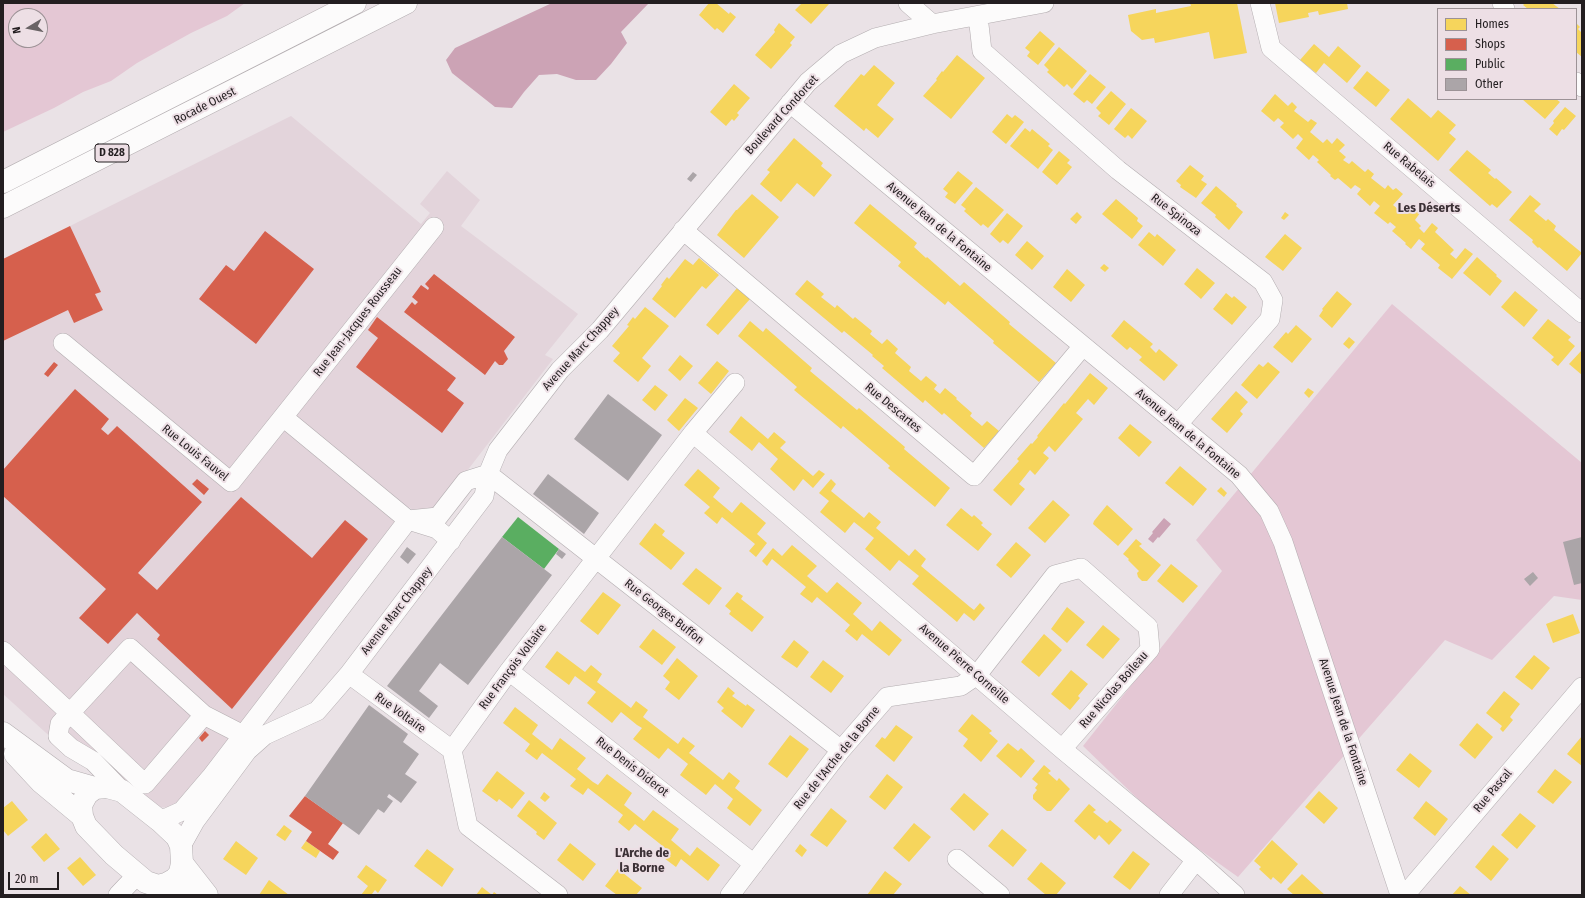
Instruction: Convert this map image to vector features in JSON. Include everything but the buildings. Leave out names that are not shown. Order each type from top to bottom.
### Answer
[{"type":"main road","name":"Rocade Ouest","points":[[3,182],[355,3]]},
{"type":"main road","name":"Rocade Ouest","points":[[3,207],[406,3]]},
{"type":"main road","points":[[3,733],[67,780],[94,788],[108,787],[122,791],[160,821],[177,836],[182,854],[207,895]]},
{"type":"main road","points":[[3,741],[40,782],[82,816]]},
{"type":"main road","points":[[94,788],[87,794],[81,805],[82,816],[86,826],[114,855],[146,882],[175,890],[176,879],[180,873],[182,854]]},
{"type":"street","points":[[908,3],[932,24]]},
{"type":"street","name":"Boulevard Condorcet","points":[[683,230],[808,82],[841,54],[875,38],[932,24],[1044,3]]},
{"type":"street","name":"Rue Rabelais","points":[[1260,3],[1271,48],[1582,313]]},
{"type":"street","name":"Rue Spinoza","points":[[978,16],[982,51],[1118,170],[1263,282],[1273,300],[1270,319],[1178,424]]},
{"type":"street","name":"Avenue Jean de la Fontaine","points":[[790,103],[1239,474],[1269,511],[1283,542],[1400,895]]},
{"type":"street","name":"Rue Jean-Jacques Rousseau","points":[[283,417],[434,227]]},
{"type":"street","name":"Rue Descartes","points":[[683,230],[974,476],[1083,346]]},
{"type":"street","name":"Avenue Marc Chappey","points":[[182,854],[189,830],[247,751],[273,731],[317,711],[349,674],[484,496],[488,474],[498,450],[560,370],[600,330],[683,230]]},
{"type":"street","name":"Rue Louis Fauvel","points":[[63,343],[84,362],[231,482],[283,417]]},
{"type":"street","name":"Rue François Voltaire","points":[[452,750],[509,671],[596,558],[693,433],[735,383]]},
{"type":"street","points":[[283,417],[408,520],[437,529],[451,541]]},
{"type":"street","name":"Avenue Pierre Corneille","points":[[693,433],[1062,749],[1196,860],[1235,895]]},
{"type":"street","points":[[160,821],[182,811],[211,777],[336,616],[408,520],[438,517],[466,481],[488,474]]},
{"type":"street","name":"Rue Georges Buffon","points":[[488,474],[841,750]]},
{"type":"street","name":"Rue Nicolas Boileau","points":[[977,675],[1055,575],[1081,568],[1148,627],[1150,649],[1062,749]]},
{"type":"street","points":[[122,791],[93,761],[71,748],[58,736],[60,724],[130,648],[204,715],[243,734],[273,731],[265,706]]},
{"type":"street","points":[[3,651],[145,784],[204,715]]},
{"type":"street","name":"Rue Denis Diderot","points":[[509,671],[754,864]]},
{"type":"street","name":"Rue Voltaire","points":[[349,674],[452,750]]},
{"type":"street","name":"Rue de l'Arche de la Borne","points":[[730,895],[841,750],[887,697],[961,686],[977,675]]},
{"type":"street","name":"Rue Pascal","points":[[1405,895],[1582,687]]},
{"type":"street","points":[[452,750],[468,826],[558,895]]},
{"type":"street","points":[[957,859],[1000,895]]},
{"type":"street","points":[[1170,895],[1196,860]]},
{"type":"street","points":[[118,895],[137,875]]},
{"type":"shaded area","points":[[3,3],[245,3],[227,16],[191,33],[137,63],[111,81],[83,92],[54,108],[3,132]]},
{"type":"shaded area","points":[[552,3],[649,3],[621,32],[627,43],[611,64],[596,80],[576,80],[557,74],[539,75],[512,108],[495,107],[452,73],[446,60],[455,48]]},
{"type":"shaded area","points":[[291,116],[421,224],[430,213],[420,204],[447,171],[480,200],[461,226],[578,314],[545,355],[553,359],[437,510],[414,511],[409,507],[188,798],[168,808],[161,807],[149,801],[124,779],[66,751],[3,694],[3,259]]},
{"type":"shaded area","points":[[1392,304],[1582,463],[1582,600],[1554,596],[1492,660],[1445,640],[1238,877],[1165,825],[1083,746],[1222,571],[1196,540]]},
{"type":"shaded area","points":[[1164,518],[1171,524],[1153,543],[1148,539]]},
{"type":"district","name":"Les Déserts","points":[[1429,208]]},
{"type":"district","name":"L'Arche de la Borne","points":[[642,860]]}]
